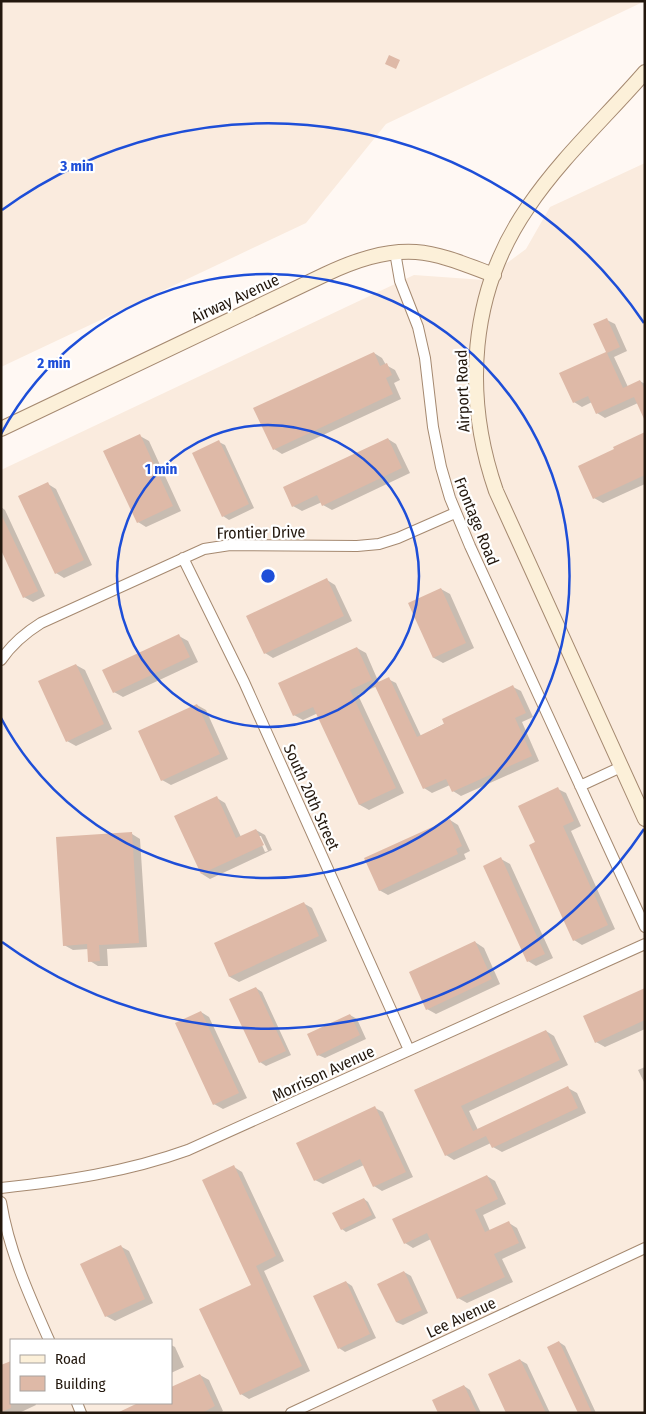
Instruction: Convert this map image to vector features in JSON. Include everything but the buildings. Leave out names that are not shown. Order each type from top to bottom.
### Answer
[{"type":"main road","name":"Airport Road","points":[[645,72],[535,197],[511,235],[494,275],[481,318],[476,368],[477,406],[484,453],[501,502],[645,819]]},
{"type":"main road","name":"Airway Avenue","points":[[1,429],[335,270],[371,257],[395,252],[431,254],[494,275]]},
{"type":"street","name":"Frontage Road","points":[[395,252],[402,286],[422,341],[439,461],[456,513],[645,927]]},
{"type":"street","name":"Frontier Drive","points":[[1,660],[18,638],[41,623],[209,548],[230,545],[356,546],[379,544],[398,538],[456,513]]},
{"type":"street","name":"South 20th Street","points":[[183,558],[244,682],[409,1050]]},
{"type":"street","points":[[580,786],[621,767]]},
{"type":"street","name":"Morrison Avenue","points":[[1,1188],[92,1177],[166,1158],[207,1142],[645,944]]},
{"type":"street","points":[[1,1202],[17,1264],[49,1339]]},
{"type":"street","name":"Lee Avenue","points":[[291,1413],[645,1248]]},
{"type":"shaded area","points":[[1,1],[645,1],[386,124],[306,223],[1,367]]},
{"type":"shaded area","points":[[645,163],[645,1413],[1,1413],[1,470],[414,275],[484,280],[526,249],[550,207]]}]
